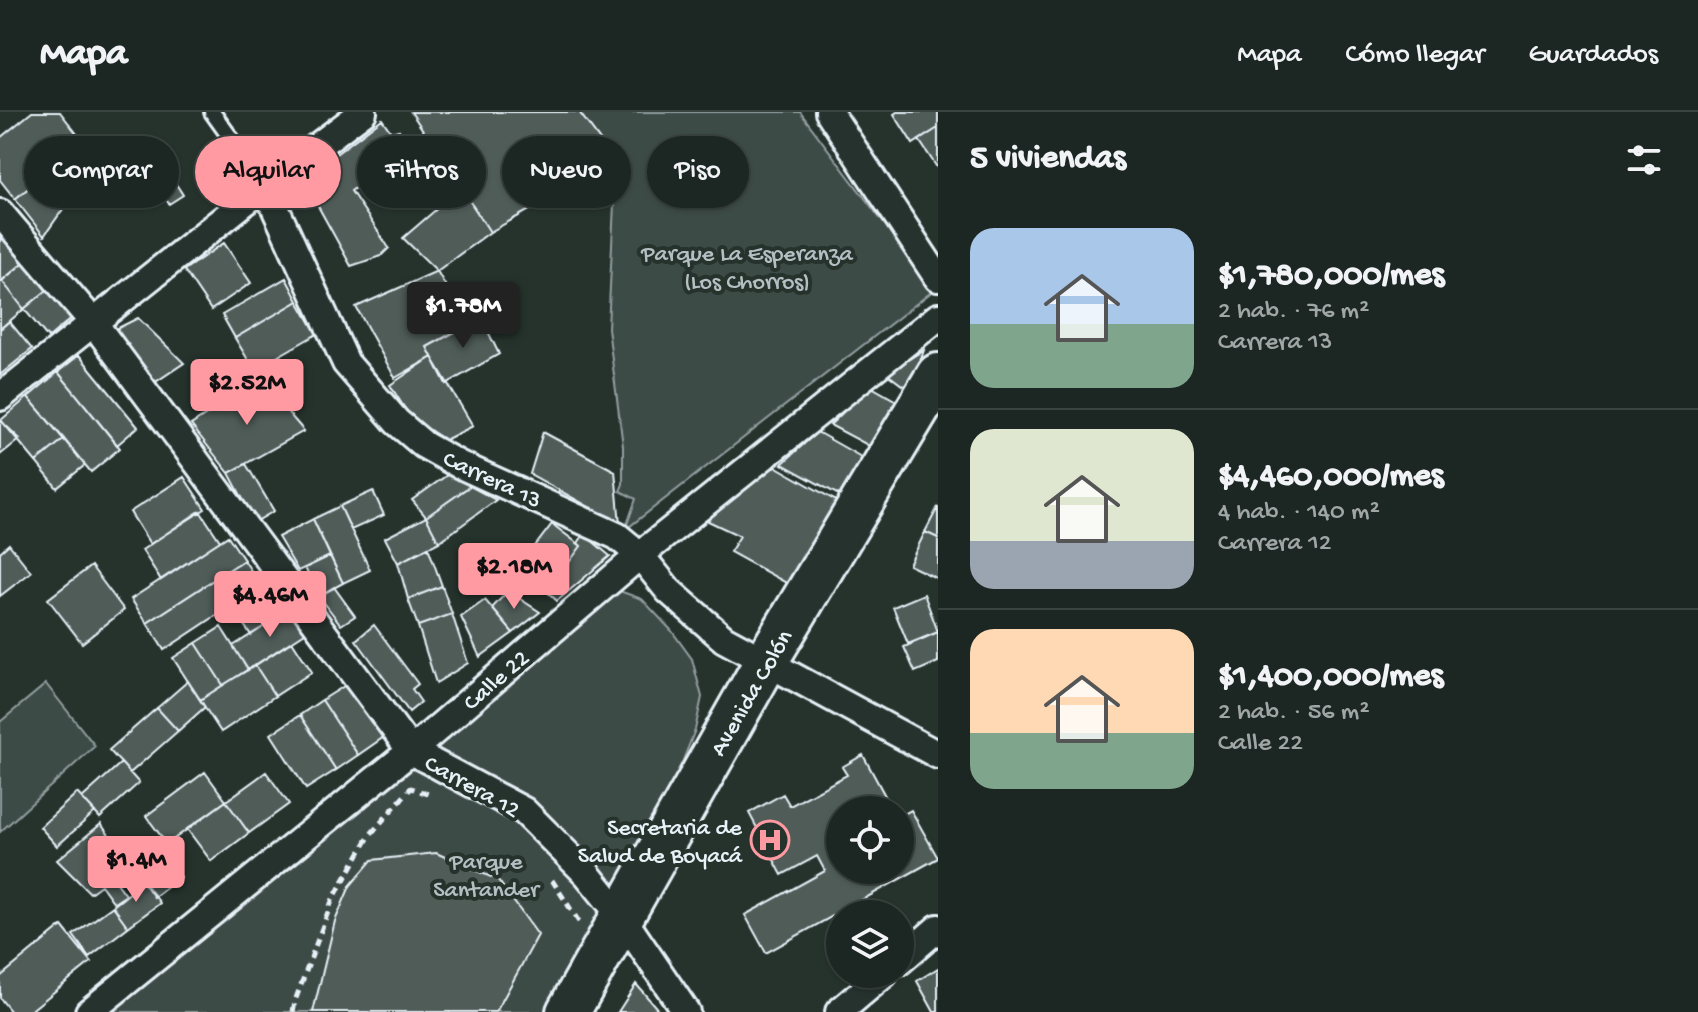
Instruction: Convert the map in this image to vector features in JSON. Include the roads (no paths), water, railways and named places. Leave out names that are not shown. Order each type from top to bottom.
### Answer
[{"type":"main road","name":"Avenida Colón","points":[[568,1012],[767,660],[938,375]]},
{"type":"street","points":[[331,136],[363,112]]},
{"type":"street","points":[[829,112],[938,278]]},
{"type":"street","points":[[0,397],[237,208]]},
{"type":"street","name":"Carrera 13","points":[[275,208],[346,363],[397,422],[424,445],[458,464],[617,536],[640,555],[669,591],[724,639],[938,755]]},
{"type":"street","name":"Carrera 12","points":[[0,213],[93,322],[411,751],[524,811],[587,874],[621,916],[686,1012]]},
{"type":"street","name":"Calle 22","points":[[89,1012],[411,751],[640,555],[938,317]]},
{"type":"street","points":[[914,949],[938,928]]},
{"type":"street","points":[[839,1012],[867,988]]},
{"type":"lane","points":[[212,112],[229,136]]},
{"type":"place","name":"Secretaria de Salud de Boyacá","points":[[770,840]]},
{"type":"park label","name":"Parque La Esperanza (Los Chorros)","points":[[747,266]]},
{"type":"park label","name":"Parque Santander","points":[[486,874]]}]
